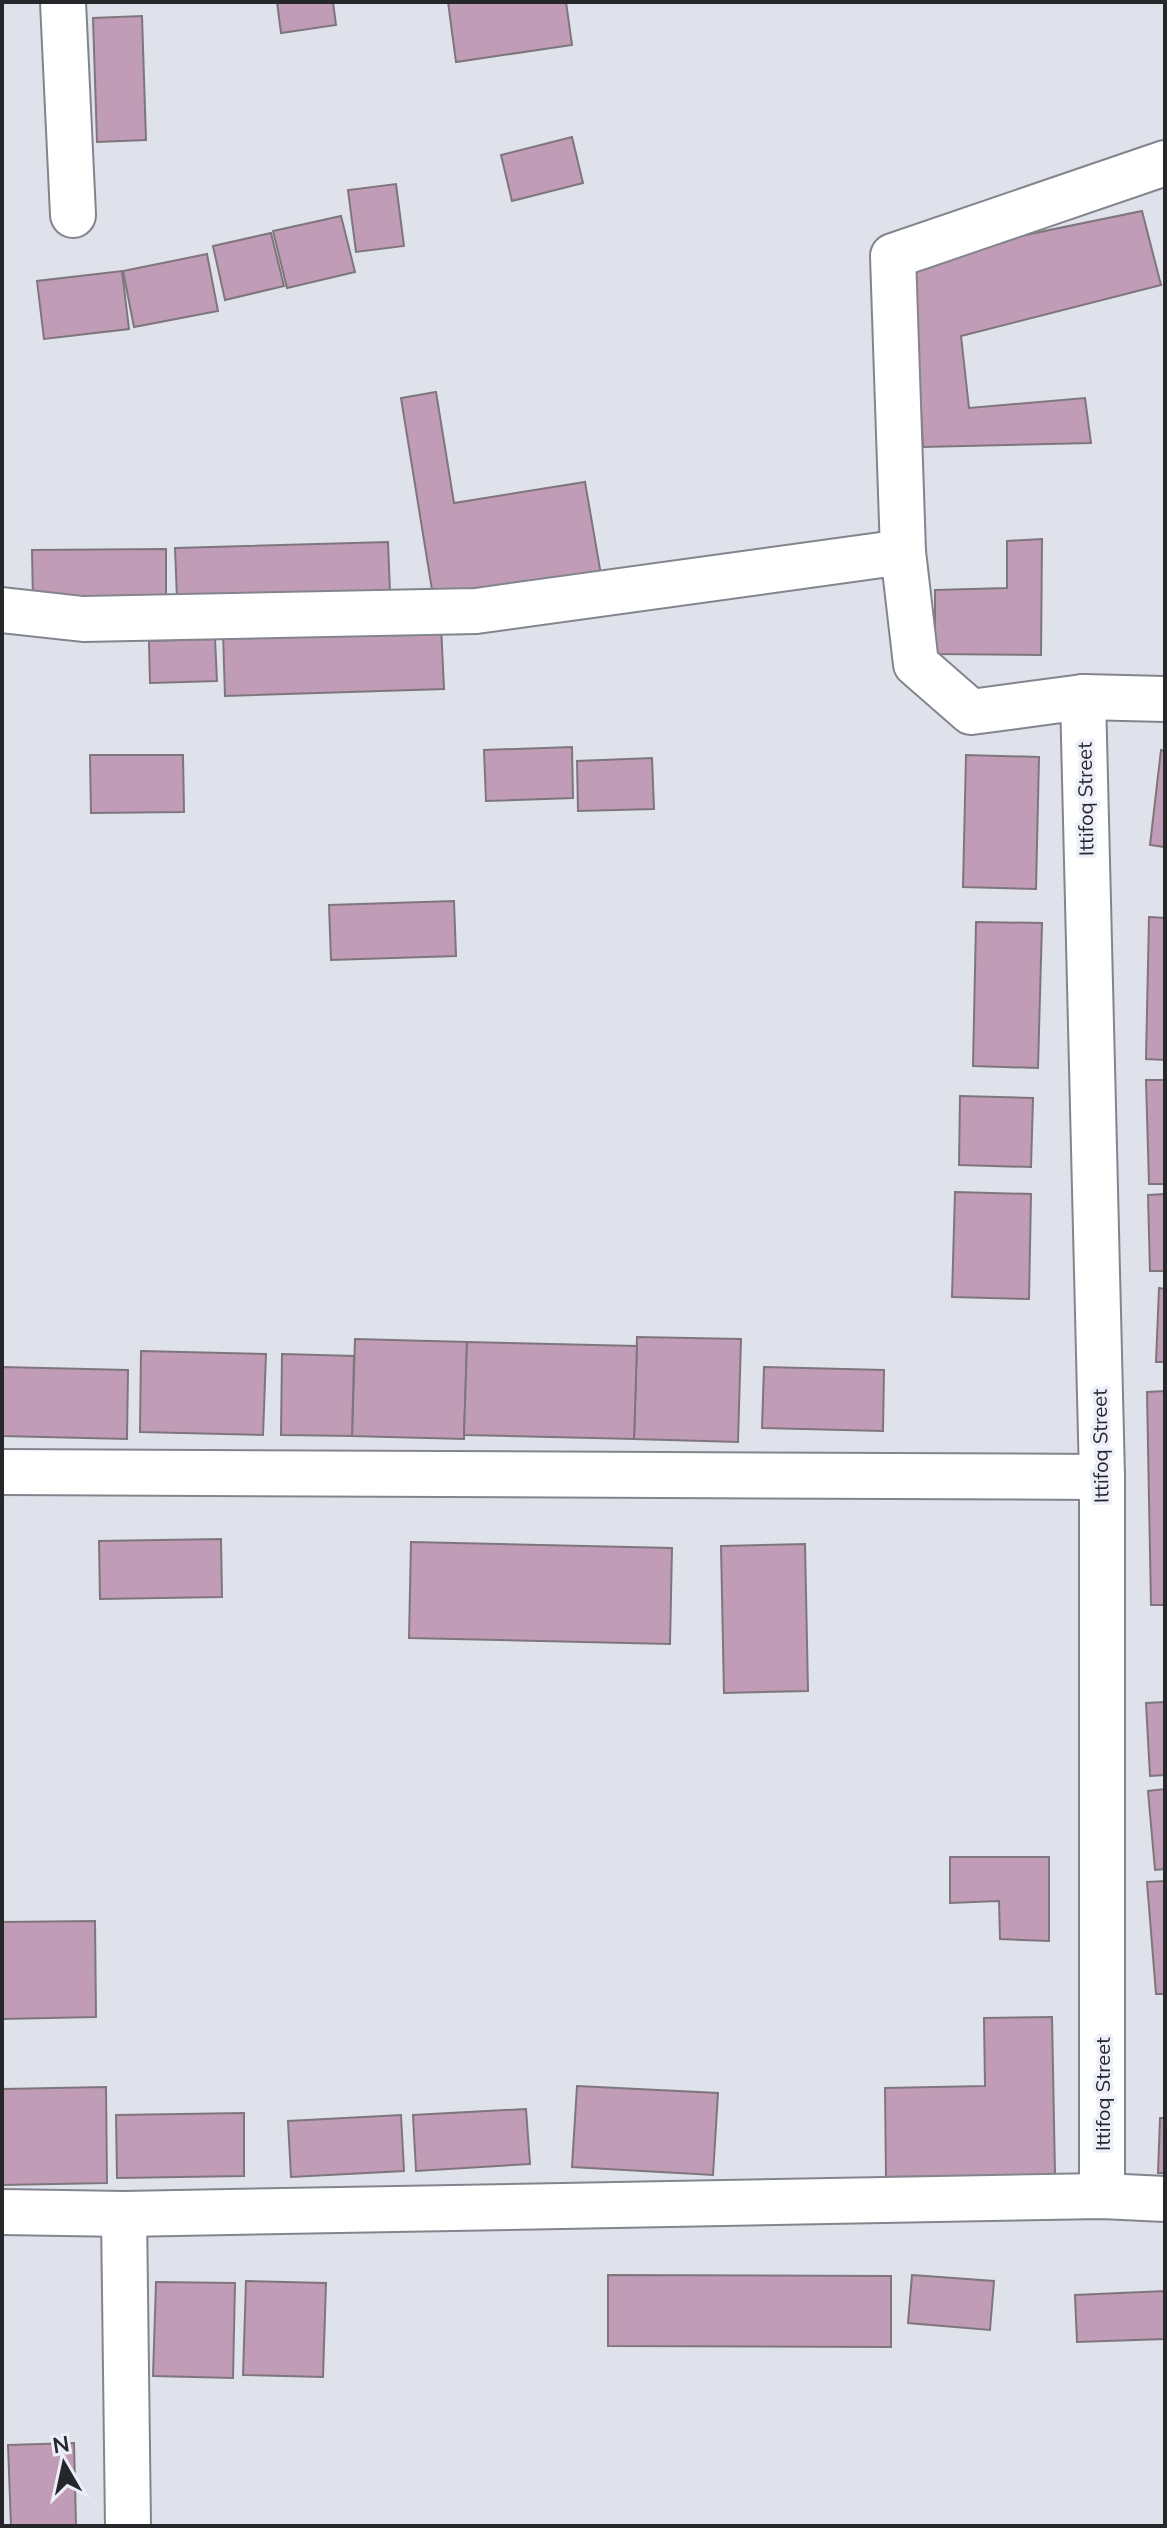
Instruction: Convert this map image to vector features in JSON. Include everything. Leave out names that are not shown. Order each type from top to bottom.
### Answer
[{"type":"street","points":[[63,2],[73,215]]},
{"type":"street","points":[[1165,163],[893,256],[903,552],[916,664],[971,712],[1083,697],[1165,699]]},
{"type":"street","points":[[2,610],[83,619],[476,611],[903,552]]},
{"type":"street","name":"Ittifoq Street","points":[[1083,697],[1102,1477],[1102,2196]]},
{"type":"street","points":[[2,1472],[1102,1477]]},
{"type":"street","points":[[2,2212],[124,2214],[1102,2196],[1165,2199]]},
{"type":"street","points":[[124,2214],[128,2526]]},
{"type":"building","points":[[277,2],[333,2],[336,25],[281,33]]},
{"type":"building","points":[[448,2],[566,2],[572,45],[456,62]]},
{"type":"building","points":[[142,16],[146,140],[97,142],[93,18]]},
{"type":"building","points":[[572,137],[583,183],[512,201],[501,155]]},
{"type":"building","points":[[396,184],[404,246],[356,252],[348,190]]},
{"type":"building","points":[[1142,211],[1161,285],[961,336],[969,408],[1085,398],[1091,443],[923,447],[913,258]]},
{"type":"building","points":[[341,216],[355,272],[287,288],[273,231]]},
{"type":"building","points":[[271,233],[284,286],[225,300],[213,246]]},
{"type":"building","points":[[207,254],[218,311],[134,327],[123,271]]},
{"type":"building","points":[[122,271],[129,329],[44,339],[37,281]]},
{"type":"building","points":[[436,392],[454,503],[585,482],[601,575],[434,602],[401,398]]},
{"type":"building","points":[[1042,539],[1041,655],[935,654],[935,590],[1007,588],[1007,541]]},
{"type":"building","points":[[388,542],[390,592],[177,599],[175,548]]},
{"type":"building","points":[[166,549],[166,600],[33,601],[32,550]]},
{"type":"building","points":[[441,625],[444,689],[225,696],[223,632]]},
{"type":"building","points":[[215,639],[217,681],[150,683],[149,641]]},
{"type":"building","points":[[572,747],[573,798],[486,801],[484,750]]},
{"type":"building","points":[[1161,750],[1165,751],[1165,847],[1150,845]]},
{"type":"building","points":[[90,755],[183,755],[184,812],[91,813]]},
{"type":"building","points":[[966,755],[1039,757],[1036,889],[963,887]]},
{"type":"building","points":[[652,758],[654,809],[578,811],[577,761]]},
{"type":"building","points":[[454,901],[456,956],[331,960],[329,905]]},
{"type":"building","points":[[1149,917],[1165,918],[1165,1060],[1146,1059]]},
{"type":"building","points":[[976,922],[1042,923],[1038,1068],[973,1066]]},
{"type":"building","points":[[1146,1080],[1165,1080],[1165,1184],[1149,1184]]},
{"type":"building","points":[[960,1096],[1033,1098],[1031,1167],[959,1165]]},
{"type":"building","points":[[955,1192],[1031,1194],[1029,1299],[952,1297]]},
{"type":"building","points":[[1165,1194],[1165,1271],[1150,1271],[1148,1195]]},
{"type":"building","points":[[1159,1288],[1165,1289],[1165,1362],[1156,1362]]},
{"type":"building","points":[[637,1337],[741,1339],[738,1442],[634,1439]]},
{"type":"building","points":[[355,1339],[467,1342],[464,1439],[352,1436]]},
{"type":"building","points":[[467,1342],[637,1346],[634,1439],[464,1435]]},
{"type":"building","points":[[141,1351],[266,1354],[263,1435],[140,1432]]},
{"type":"building","points":[[282,1354],[354,1356],[352,1436],[281,1435]]},
{"type":"building","points":[[2,1367],[128,1370],[127,1439],[2,1436]]},
{"type":"building","points":[[764,1367],[884,1370],[883,1431],[762,1428]]},
{"type":"building","points":[[1165,1391],[1165,1605],[1151,1605],[1147,1392]]},
{"type":"building","points":[[221,1539],[222,1597],[100,1599],[99,1541]]},
{"type":"building","points":[[411,1542],[672,1548],[670,1644],[409,1638]]},
{"type":"building","points":[[805,1544],[808,1691],[724,1693],[721,1546]]},
{"type":"building","points":[[1165,1702],[1165,1775],[1150,1776],[1146,1703]]},
{"type":"building","points":[[1165,1789],[1165,1869],[1155,1870],[1148,1791]]},
{"type":"building","points":[[950,1857],[1049,1857],[1049,1941],[1000,1939],[999,1901],[950,1903]]},
{"type":"building","points":[[1165,1881],[1165,1994],[1156,1994],[1147,1882]]},
{"type":"building","points":[[95,1921],[96,2017],[2,2019],[2,1922]]},
{"type":"building","points":[[1052,2017],[1055,2175],[886,2177],[885,2088],[985,2086],[984,2018]]},
{"type":"building","points":[[577,2086],[718,2093],[713,2175],[572,2167]]},
{"type":"building","points":[[106,2087],[107,2183],[2,2185],[2,2089]]},
{"type":"building","points":[[526,2109],[530,2164],[416,2171],[413,2115]]},
{"type":"building","points":[[244,2113],[244,2176],[117,2178],[116,2115]]},
{"type":"building","points":[[401,2115],[404,2171],[291,2177],[288,2121]]},
{"type":"building","points":[[1160,2118],[1165,2118],[1165,2173],[1158,2173]]},
{"type":"building","points":[[608,2275],[891,2276],[891,2347],[608,2346]]},
{"type":"building","points":[[912,2275],[994,2281],[990,2330],[908,2323]]},
{"type":"building","points":[[246,2281],[326,2283],[323,2377],[243,2375]]},
{"type":"building","points":[[156,2282],[235,2283],[233,2378],[153,2376]]},
{"type":"building","points":[[1165,2291],[1165,2339],[1077,2342],[1075,2295]]},
{"type":"building","points":[[74,2443],[76,2526],[11,2526],[8,2445]]}]
